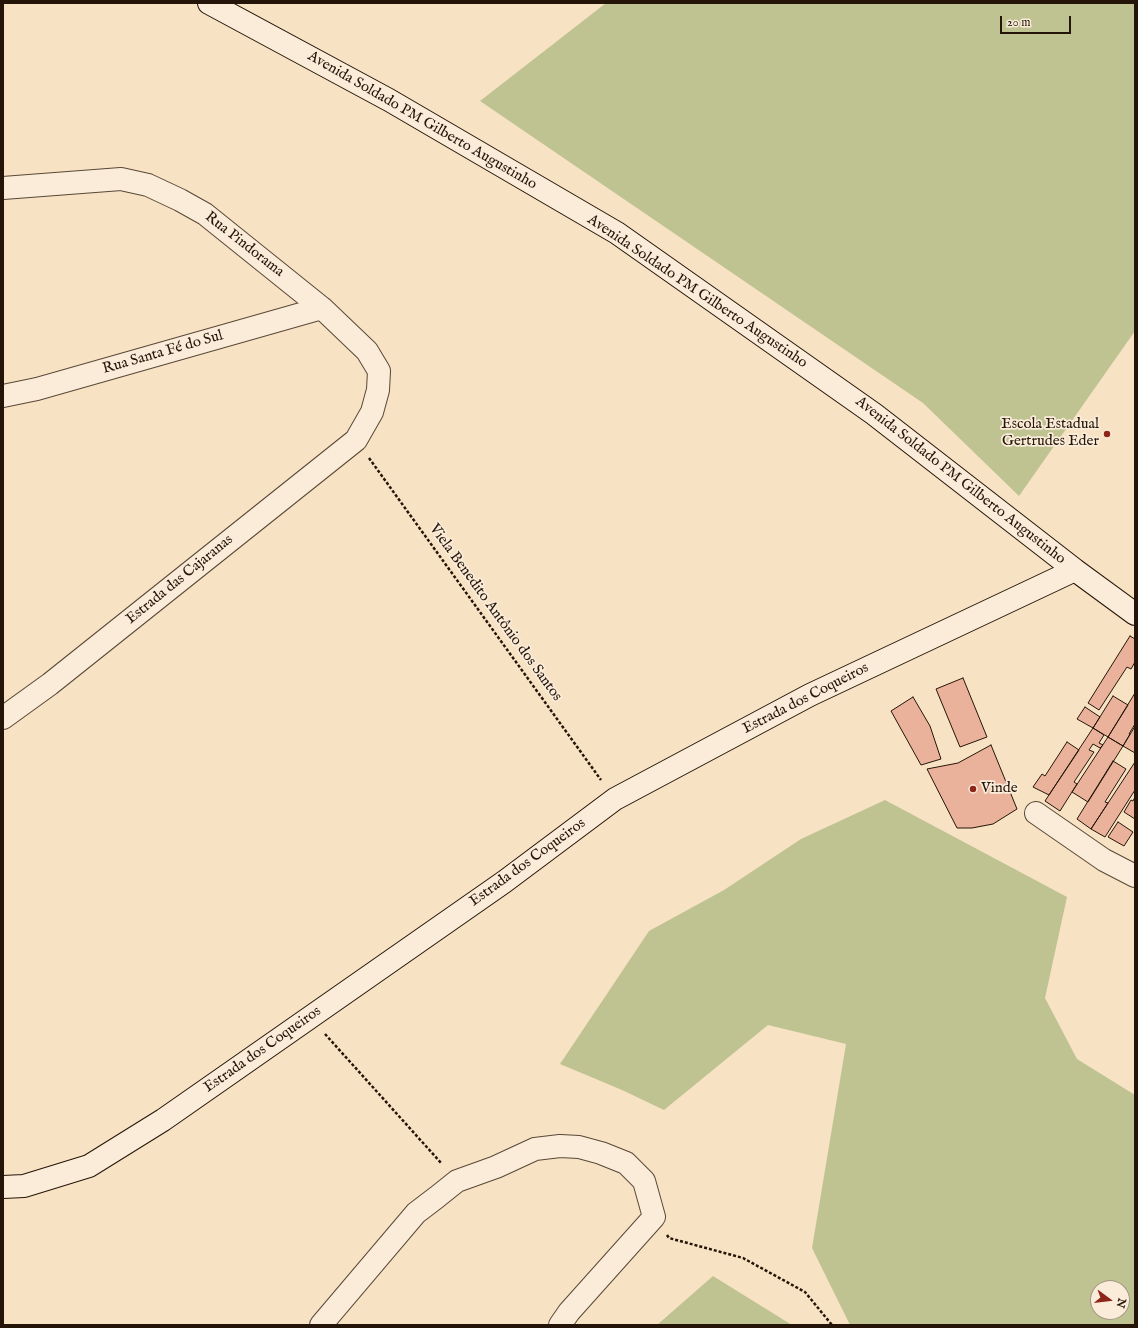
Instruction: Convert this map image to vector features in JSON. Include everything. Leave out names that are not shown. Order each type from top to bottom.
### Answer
[{"type":"street","name":"Avenida Soldado PM Gilberto Augustinho","points":[[209,3],[389,100],[617,233],[874,414],[1075,570],[1135,614]]},
{"type":"street","name":"Rua Pindorama","points":[[3,188],[121,179],[148,185],[205,214],[322,308],[367,351],[378,371],[378,390],[372,412],[356,440]]},
{"type":"street","name":"Rua Santa Fé do Sul","points":[[3,396],[37,389],[322,308]]},
{"type":"street","name":"Estrada das Cajaranas","points":[[3,718],[50,684],[356,440]]},
{"type":"street","name":"Estrada dos Coqueiros","points":[[3,1187],[24,1186],[88,1166],[163,1120],[504,882],[615,799],[810,695],[1075,570]]},
{"type":"street","points":[[1036,813],[1104,860],[1135,876]]},
{"type":"street","points":[[321,1325],[416,1212],[437,1198],[457,1180],[496,1167],[534,1149],[560,1146],[579,1147],[601,1153],[626,1163],[644,1181],[654,1217],[569,1312],[560,1325]]},
{"type":"path","name":"Viela Benedito Antônio dos Santos","points":[[356,440],[615,799]]},
{"type":"path","points":[[310,1018],[457,1180]]},
{"type":"path","points":[[654,1217],[669,1238],[743,1258],[805,1292],[832,1325]]},
{"type":"green space","points":[[606,3],[1135,3],[1135,331],[1019,496],[923,403],[480,101]]},
{"type":"green space","points":[[885,800],[1067,897],[1045,998],[1077,1059],[1135,1095],[1135,1325],[850,1325],[812,1248],[846,1044],[768,1025],[664,1110],[622,1090],[560,1064],[649,931],[724,890],[801,839]]},
{"type":"green space","points":[[713,1276],[792,1325],[657,1325]]},
{"type":"building","points":[[1130,636],[1135,639],[1135,662],[1131,669],[1127,667],[1099,710],[1088,703]]},
{"type":"building","points":[[963,678],[987,737],[960,747],[936,689]]},
{"type":"building","points":[[1135,693],[1135,724],[1123,746],[1108,737]]},
{"type":"building","points":[[1113,696],[1128,705],[1108,737],[1093,728]]},
{"type":"building","points":[[913,697],[930,726],[941,759],[921,765],[891,711]]},
{"type":"building","points":[[1085,707],[1100,717],[1093,728],[1077,719]]},
{"type":"building","points":[[1093,728],[1104,735],[1099,743],[1103,745],[1100,748],[1093,744],[1089,750],[1094,752],[1074,782],[1077,784],[1060,811],[1045,801]]},
{"type":"building","points":[[1135,728],[1135,753],[1123,746]]},
{"type":"building","points":[[1108,737],[1123,746],[1088,802],[1072,792]]},
{"type":"building","points":[[1067,742],[1079,750],[1049,795],[1033,787],[1042,774],[1045,776]]},
{"type":"building","name":"Vinde","points":[[991,745],[1017,809],[993,824],[972,828],[957,828],[927,769],[958,763]]},
{"type":"building","points":[[1113,761],[1126,769],[1105,802],[1108,803],[1091,829],[1077,819]]},
{"type":"building","points":[[1135,762],[1135,790],[1105,837],[1091,829]]},
{"type":"building","points":[[1135,797],[1135,819],[1124,812],[1131,800],[1133,801]]},
{"type":"building","points":[[1118,822],[1133,832],[1124,846],[1108,837]]},
{"type":"place","name":"Escola Estadual Gertrudes Eder","points":[[1107,434]]},
{"type":"place","name":"Vinde","points":[[973,789]]}]
